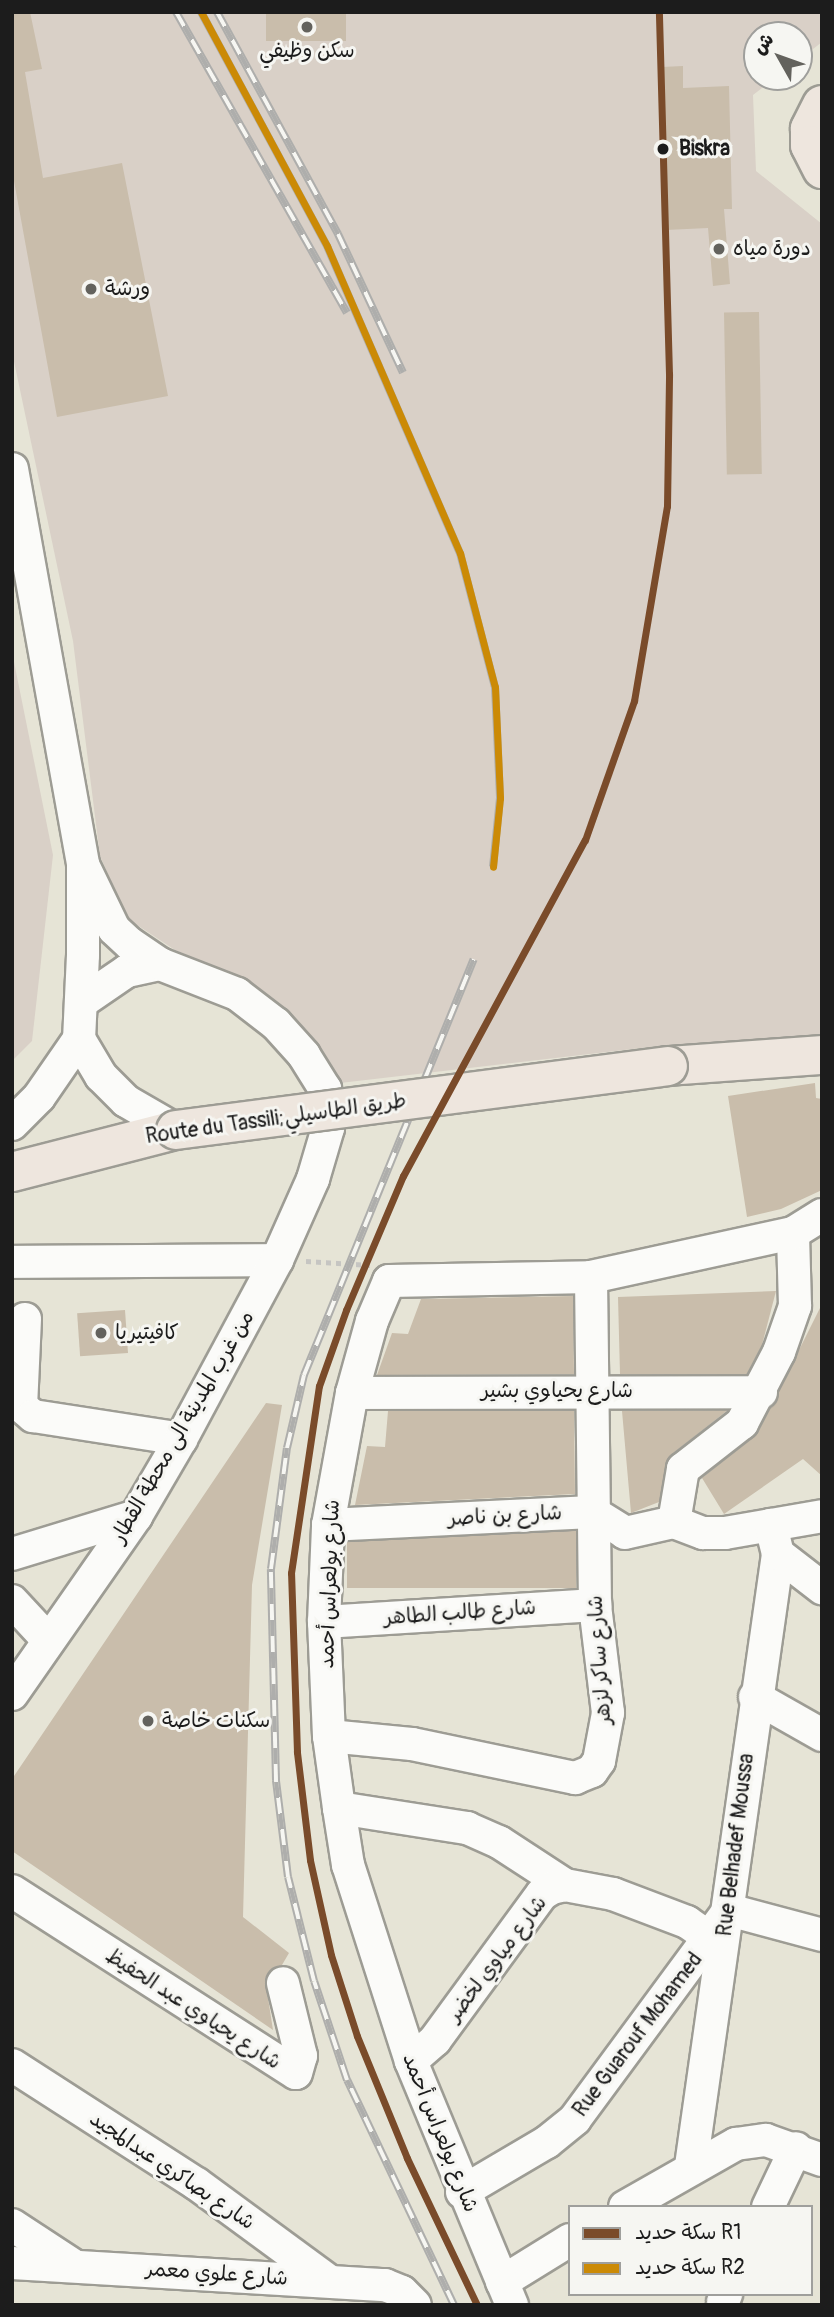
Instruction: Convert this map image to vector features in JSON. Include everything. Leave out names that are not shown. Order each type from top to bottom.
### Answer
[{"type":"main road","points":[[822,105],[810,130],[810,145],[822,169]]},
{"type":"main road","name":"Route du Tassili;طريق الطاسيلي","points":[[12,1172],[176,1129],[668,1066],[822,1055]]},
{"type":"street","points":[[12,469],[83,865],[83,1001],[79,1039],[39,1097],[12,1124]]},
{"type":"street","name":"من غرب المدينة الى محطة القطار","points":[[12,1694],[136,1516],[181,1439],[277,1260],[313,1179],[328,1128],[325,1088],[304,1055],[276,1024],[237,994],[160,964],[114,929],[83,865]]},
{"type":"street","points":[[83,1001],[127,971],[160,964]]},
{"type":"street","points":[[79,1039],[101,1076],[126,1101],[176,1129]]},
{"type":"street","points":[[389,1282],[592,1277],[793,1233],[822,1215]]},
{"type":"street","points":[[793,1233],[795,1306],[761,1392],[742,1423],[683,1469],[674,1522],[703,1532],[775,1540],[822,1516]]},
{"type":"street","points":[[12,1262],[277,1260]]},
{"type":"street","name":"شارع ساكر لزهر","points":[[329,1735],[412,1744],[575,1778],[592,1771],[604,1745],[608,1713],[595,1605],[592,1512],[592,1277]]},
{"type":"street","name":"شارع بولعراس أحمد","points":[[389,1282],[372,1321],[352,1393],[328,1525],[324,1622],[329,1735],[348,1865],[411,2061],[462,2192],[507,2293]]},
{"type":"street","points":[[26,1319],[21,1406],[33,1416],[181,1439]]},
{"type":"street","name":"شارع يحياوي بشير","points":[[352,1393],[594,1390],[761,1392]]},
{"type":"street","name":"شارع بن ناصر","points":[[328,1525],[592,1512],[625,1533],[674,1522]]},
{"type":"street","points":[[12,1554],[136,1516]]},
{"type":"street","points":[[775,1540],[822,1588]]},
{"type":"street","name":"Rue Belhadef Moussa","points":[[691,2166],[729,1910],[775,1540]]},
{"type":"street","points":[[12,1601],[49,1641]]},
{"type":"street","name":"شارع طالب الطاهر","points":[[324,1622],[595,1605]]},
{"type":"street","points":[[755,1698],[822,1735]]},
{"type":"street","points":[[339,1808],[467,1828],[499,1842],[565,1885]]},
{"type":"street","name":"شارع مياوي لخضر","points":[[411,2061],[436,2040],[471,1996],[542,1895],[565,1885],[612,1894],[652,1907],[687,1922],[711,1939]]},
{"type":"street","name":"شارع يحياوي عبد الحفيظ","points":[[12,1891],[296,2073],[301,2056],[283,1983]]},
{"type":"street","points":[[729,1910],[822,1935]]},
{"type":"street","name":"Rue Guarouf Mohamed","points":[[462,2192],[547,2142],[575,2119],[711,1939],[729,1910]]},
{"type":"street","name":"شارع بصاكري عبدالمجيد","points":[[12,2065],[197,2184],[329,2281]]},
{"type":"street","points":[[628,2205],[691,2166],[736,2144],[766,2140],[809,2154],[770,2205]]},
{"type":"street","points":[[12,2225],[73,2265]]},
{"type":"street","points":[[507,2293],[568,2242]]},
{"type":"street","name":"شارع علوي معمر","points":[[12,2263],[385,2284],[402,2292],[415,2305]]},
{"type":"path","points":[[277,1260],[365,1262],[389,1282]]},
{"type":"shaded area","points":[[12,12],[822,12],[822,42],[813,49],[813,21],[743,21],[743,91],[758,91],[753,95],[756,171],[822,224],[822,1038],[667,1045],[340,1083],[301,1026],[246,980],[175,950],[128,919],[100,856],[73,641],[12,352]]},
{"type":"shaded area","points":[[12,652],[53,855],[32,1041],[12,1061]]},
{"type":"building","name":"ورشة","points":[[12,12],[30,12],[42,69],[25,72],[43,178],[122,163],[168,396],[57,417],[12,170]]},
{"type":"building","name":"سكن وظيفي","points":[[266,12],[346,12],[346,41],[266,41]]},
{"type":"building","points":[[683,66],[683,88],[729,86],[732,209],[724,209],[730,284],[713,286],[708,228],[666,230],[662,67]]},
{"type":"building","points":[[759,312],[762,474],[727,475],[724,313]]},
{"type":"building","points":[[815,1083],[816,1098],[822,1099],[822,1190],[781,1209],[747,1217],[728,1096]]},
{"type":"building","points":[[776,1291],[762,1345],[747,1374],[620,1374],[618,1297]]},
{"type":"building","points":[[573,1296],[574,1374],[377,1375],[392,1333],[408,1334],[421,1299]]},
{"type":"building","points":[[822,1304],[822,1476],[803,1459],[724,1514],[702,1478],[758,1432]]},
{"type":"building","name":"كافيتيريا","points":[[125,1310],[128,1353],[80,1356],[77,1313]]},
{"type":"building","name":"سكنات خاصة","points":[[266,1403],[282,1405],[252,1585],[243,1917],[289,1953],[282,1965],[271,1969],[265,1979],[273,2030],[12,1851],[12,1779]]},
{"type":"building","points":[[728,1410],[671,1455],[659,1502],[631,1513],[622,1411]]},
{"type":"building","points":[[388,1411],[574,1411],[575,1494],[355,1505],[367,1446],[385,1447]]},
{"type":"building","points":[[347,1531],[576,1531],[576,1588],[347,1588]]},
{"type":"railway","points":[[176,12],[347,313]]},
{"type":"railway","points":[[201,12],[327,246],[460,553],[495,687],[500,798],[493,867]]},
{"type":"railway","points":[[217,12],[338,234],[403,373]]},
{"type":"railway","points":[[454,2305],[347,2080],[314,1981],[288,1877],[276,1780],[271,1569],[287,1448],[304,1375],[474,959]]},
{"type":"rail line","name":"R2","points":[[201,12],[327,246],[460,553],[495,687],[500,798],[493,867]]},
{"type":"rail line","name":"R1","points":[[477,2305],[407,2158],[357,2036],[331,1955],[310,1860],[297,1752],[291,1573],[319,1386],[346,1310],[403,1176],[585,840],[634,701],[667,506],[669,374],[659,12]]},
{"type":"place","name":"سكن وظيفي","points":[[307,27]]},
{"type":"place","name":"Biskra","points":[[663,149]]},
{"type":"place","name":"دورة مياه","points":[[719,249]]},
{"type":"place","name":"ورشة","points":[[91,289]]},
{"type":"place","name":"كافيتيريا","points":[[101,1333]]},
{"type":"place","name":"سكنات خاصة","points":[[148,1721]]}]
